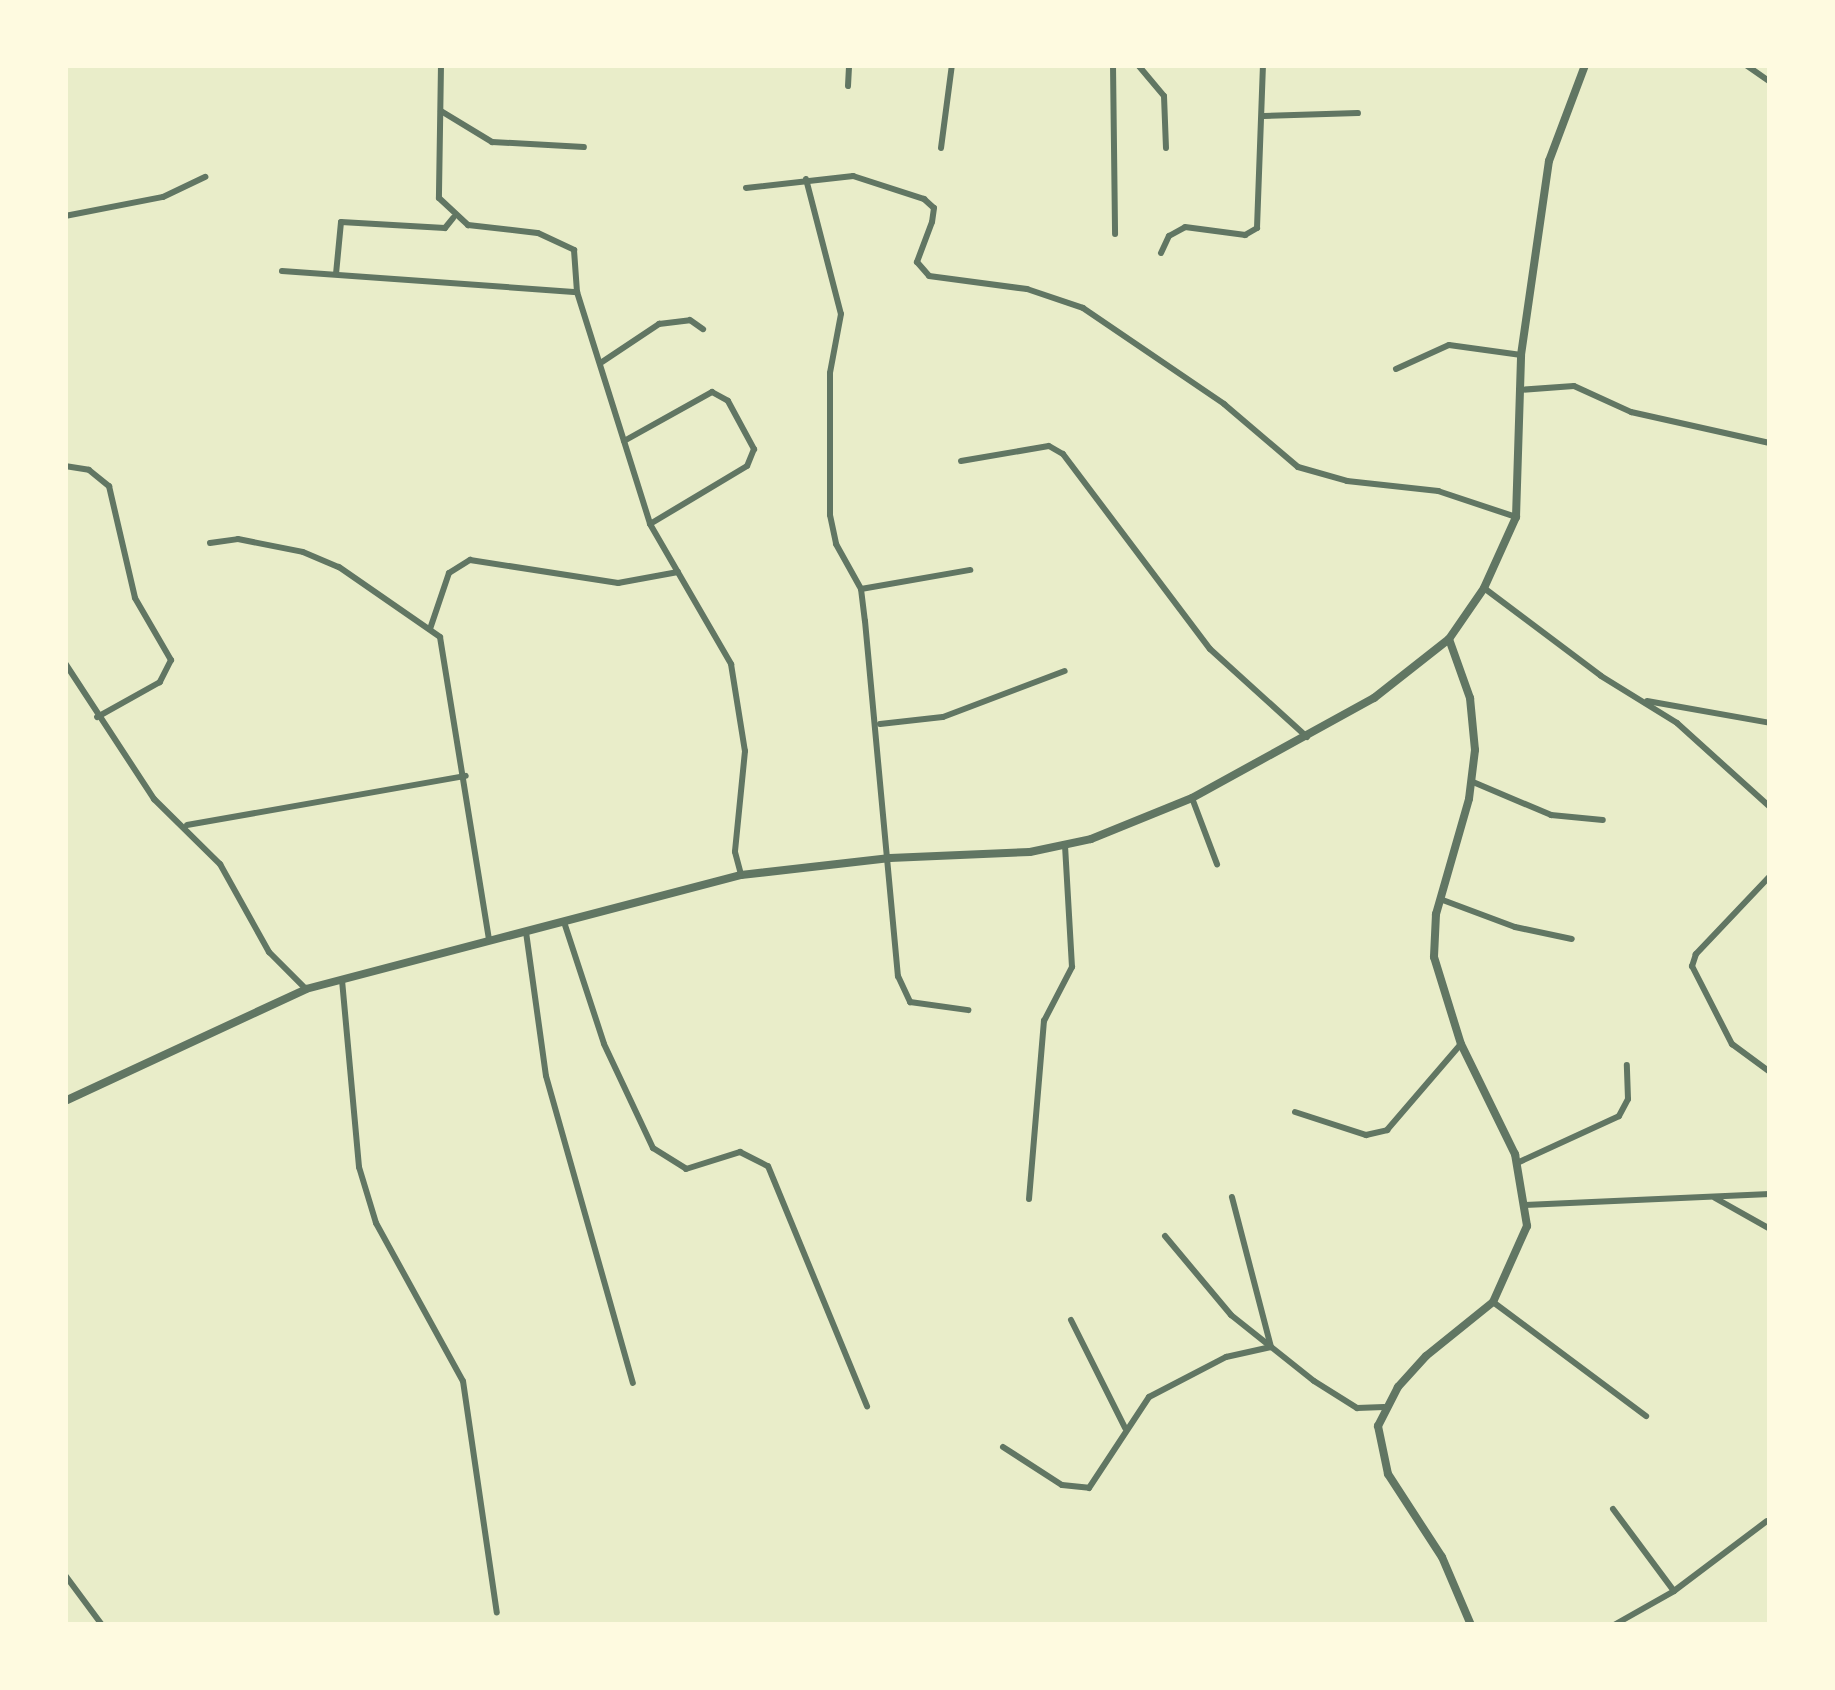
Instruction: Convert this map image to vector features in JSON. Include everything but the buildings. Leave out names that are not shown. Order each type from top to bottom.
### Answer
[{"type":"street","points":[[441,65],[439,198],[454,218],[564,240],[578,259],[577,292],[650,524],[731,664],[746,751],[734,852],[741,876]]},
{"type":"street","points":[[848,86],[849,65]]},
{"type":"street","points":[[941,148],[952,65]]},
{"type":"street","points":[[1113,65],[1114,234]]},
{"type":"street","points":[[1138,65],[1164,96],[1166,148]]},
{"type":"street","points":[[1161,253],[1169,236],[1185,226],[1245,235],[1257,228],[1264,116],[1262,65]]},
{"type":"street","points":[[65,1101],[306,989],[489,940],[741,876],[890,858],[1065,846],[1192,798],[1308,738],[1374,698],[1449,639],[1484,588],[1516,518],[1521,355],[1549,161],[1585,65]]},
{"type":"street","points":[[1746,65],[1770,82]]},
{"type":"street","points":[[441,110],[492,142],[584,147]]},
{"type":"street","points":[[1264,116],[1358,113]]},
{"type":"street","points":[[65,216],[162,196],[205,177]]},
{"type":"street","points":[[746,188],[806,179],[879,180],[934,208],[917,262],[920,271],[1027,290],[1083,308],[1224,404],[1298,467],[1347,481],[1438,490],[1516,518]]},
{"type":"street","points":[[806,179],[841,314],[830,373],[830,515],[836,544],[860,589],[880,724],[901,994],[922,1006],[968,1010]]},
{"type":"street","points":[[336,274],[341,222],[445,228],[454,218]]},
{"type":"street","points":[[282,271],[577,292]]},
{"type":"street","points":[[602,362],[660,324],[690,320],[703,328]]},
{"type":"street","points":[[1396,369],[1449,346],[1521,355]]},
{"type":"street","points":[[1520,390],[1574,386],[1632,412],[1770,443]]},
{"type":"street","points":[[624,441],[712,392],[728,401],[754,449],[746,466],[650,524]]},
{"type":"street","points":[[961,461],[1049,446],[1063,454],[1210,649],[1308,738]]},
{"type":"street","points":[[65,466],[89,470],[109,486],[135,598],[171,660],[160,682],[97,717]]},
{"type":"street","points":[[210,543],[238,539],[303,552],[339,567],[430,629],[447,650],[489,940]]},
{"type":"street","points":[[430,629],[456,564],[618,582],[678,572]]},
{"type":"street","points":[[860,589],[970,570]]},
{"type":"street","points":[[1484,588],[1590,669],[1646,701],[1770,807]]},
{"type":"street","points":[[1449,639],[1470,698],[1473,782],[1440,898],[1437,972],[1462,1044],[1517,1164],[1526,1205],[1518,1256],[1494,1302],[1426,1356],[1384,1407],[1379,1452],[1442,1558],[1470,1625]]},
{"type":"street","points":[[65,663],[154,799],[186,825],[220,864],[269,952],[306,989]]},
{"type":"street","points":[[880,724],[943,717],[1065,671]]},
{"type":"street","points":[[1646,701],[1770,723]]},
{"type":"street","points":[[186,825],[466,776]]},
{"type":"street","points":[[1473,782],[1551,815],[1603,820]]},
{"type":"street","points":[[1192,798],[1217,864]]},
{"type":"street","points":[[1029,1199],[1044,1021],[1072,966],[1065,846]]},
{"type":"street","points":[[1770,876],[1696,954],[1692,966],[1732,1044],[1770,1072]]},
{"type":"street","points":[[1440,898],[1515,927],[1572,939]]},
{"type":"street","points":[[564,922],[604,1044],[653,1148],[686,1169],[740,1152],[768,1166],[868,1406]]},
{"type":"street","points":[[526,932],[546,1076],[633,1382]]},
{"type":"street","points":[[342,980],[359,1168],[376,1223],[463,1381],[496,1613]]},
{"type":"street","points":[[1296,1112],[1366,1134],[1387,1130],[1462,1044]]},
{"type":"street","points":[[1517,1164],[1619,1116],[1628,1099],[1627,1065]]},
{"type":"street","points":[[1526,1205],[1770,1194]]},
{"type":"street","points":[[1232,1197],[1271,1347]]},
{"type":"street","points":[[1714,1198],[1770,1229]]},
{"type":"street","points":[[1165,1236],[1218,1302],[1271,1347],[1345,1402],[1384,1407]]},
{"type":"street","points":[[1494,1302],[1646,1416]]},
{"type":"street","points":[[1071,1320],[1125,1428]]},
{"type":"street","points":[[1003,1447],[1062,1485],[1089,1488],[1125,1428],[1150,1398],[1187,1374],[1271,1347]]},
{"type":"street","points":[[1613,1509],[1674,1591]]},
{"type":"street","points":[[1614,1625],[1674,1591],[1767,1521]]},
{"type":"street","points":[[65,1575],[102,1625]]}]
